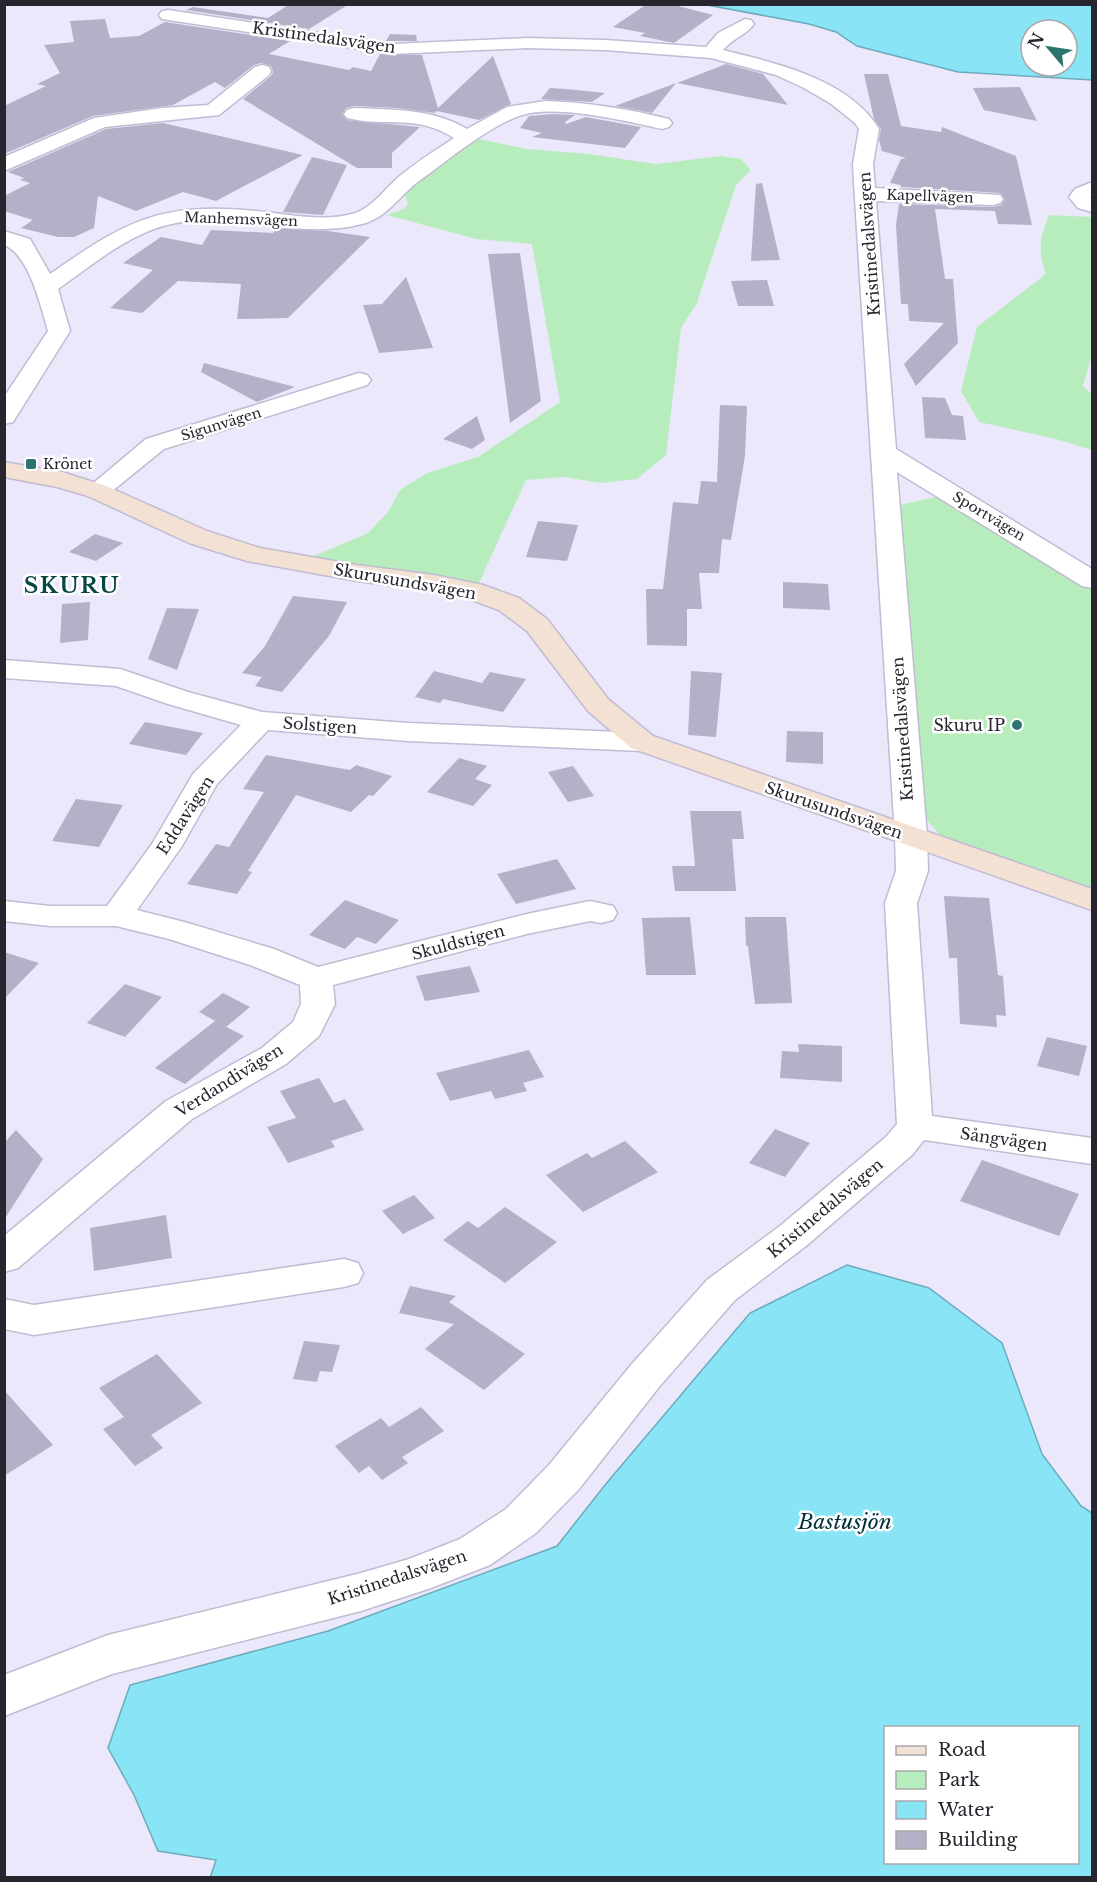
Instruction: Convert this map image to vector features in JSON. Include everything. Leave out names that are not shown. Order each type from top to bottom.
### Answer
[{"type":"street","name":"Kristinedalsvägen","points":[[4,1696],[108,1655],[361,1593],[475,1552],[521,1521],[564,1476],[645,1376],[721,1290],[793,1236],[899,1146],[915,1126],[901,903],[912,871],[864,164],[869,129],[863,118],[837,99],[783,71],[711,53],[668,48],[528,43],[392,49],[168,15]]},
{"type":"street","points":[[711,53],[724,38],[745,24]]},
{"type":"street","points":[[4,165],[101,122],[162,114],[212,111],[262,71]]},
{"type":"street","name":"Manhemsvägen","points":[[45,287],[126,236],[162,220],[191,216],[321,223],[345,222],[365,217],[404,183],[468,138],[514,111],[534,106],[618,113],[662,123]]},
{"type":"street","points":[[354,114],[417,117],[442,122],[468,138]]},
{"type":"street","name":"Kapellvägen","points":[[866,194],[993,199]]},
{"type":"street","points":[[4,237],[22,244],[45,287],[59,331],[4,417]]},
{"type":"street","name":"Sigunvägen","points":[[97,491],[154,444],[331,391],[359,380]]},
{"type":"street","name":"Sportvägen","points":[[884,453],[1092,580]]},
{"type":"street","name":"Skurusundsvägen","points":[[4,469],[62,480],[97,491],[198,537],[256,555],[357,573],[434,583],[473,591],[509,604],[537,625],[598,705],[642,742],[1092,900]]},
{"type":"street","name":"Solstigen","points":[[4,669],[120,678],[178,698],[261,721],[408,732],[642,742]]},
{"type":"street","name":"Eddavägen","points":[[116,916],[166,846],[204,780],[261,721]]},
{"type":"street","points":[[4,911],[50,916],[116,916],[176,930],[252,954],[316,979]]},
{"type":"street","name":"Skuldstigen","points":[[316,979],[527,924],[590,912],[601,913]]},
{"type":"street","name":"Verdandivägen","points":[[4,1258],[179,1110],[274,1056],[307,1028],[318,1004],[316,979]]},
{"type":"street","name":"Sångvägen","points":[[915,1126],[1092,1151]]},
{"type":"street","points":[[4,1314],[34,1320],[344,1273]]},
{"type":"green space","points":[[479,139],[527,149],[589,154],[656,164],[721,156],[741,159],[751,170],[736,185],[697,303],[681,328],[666,455],[637,479],[601,483],[564,477],[526,480],[478,585],[312,557],[368,533],[388,512],[400,490],[427,473],[478,457],[560,402],[532,244],[476,239],[387,215],[408,205],[404,191],[420,176]]},
{"type":"green space","points":[[1049,215],[1092,217],[1092,355],[1083,386],[1092,394],[1092,450],[1056,439],[979,422],[961,391],[977,327],[1046,274],[1041,258],[1041,244]]},
{"type":"green space","points":[[940,496],[1092,588],[1092,885],[1090,888],[939,834],[921,813],[895,506]]},
{"type":"water","points":[[707,5],[1092,5],[1092,80],[1058,78],[1079,78],[1079,18],[1019,18],[1019,76],[958,72],[857,46],[836,32],[809,24]]},
{"type":"water","name":"Bastusjön","points":[[847,1265],[929,1288],[1002,1343],[1042,1454],[1081,1506],[1092,1513],[1092,1877],[210,1878],[216,1860],[158,1851],[134,1795],[108,1748],[130,1685],[328,1631],[557,1546],[605,1485],[750,1313]]},
{"type":"building","points":[[290,4],[349,4],[309,29],[186,10],[193,7],[268,18]]},
{"type":"building","points":[[647,4],[670,4],[713,15],[674,43],[640,36],[645,33],[613,27]]},
{"type":"building","points":[[105,19],[110,38],[139,36],[165,22],[290,41],[269,54],[349,70],[353,67],[371,71],[380,54],[422,55],[438,108],[493,56],[511,104],[479,120],[437,111],[435,113],[354,106],[346,108],[342,114],[347,120],[420,127],[392,153],[392,168],[357,168],[243,99],[273,72],[271,66],[261,63],[254,65],[225,88],[215,82],[173,105],[93,116],[4,154],[4,106],[46,86],[37,84],[60,73],[44,45],[74,42],[70,21]]},
{"type":"building","points":[[390,34],[416,35],[417,41],[386,41]]},
{"type":"building","points":[[726,64],[763,74],[788,105],[677,83]]},
{"type":"building","points":[[864,74],[888,74],[901,126],[941,132],[942,127],[1016,156],[1032,225],[998,224],[995,211],[935,209],[945,279],[953,279],[958,343],[916,386],[904,364],[944,323],[909,321],[908,304],[901,304],[896,225],[899,204],[993,207],[1001,205],[1005,199],[1000,193],[901,187],[901,185],[890,183],[901,159],[906,158],[882,151],[879,140],[881,129],[874,119]]},
{"type":"building","points":[[676,83],[652,113],[615,106]]},
{"type":"building","points":[[1020,87],[1037,121],[984,110],[973,88]]},
{"type":"building","points":[[550,88],[605,93],[592,102],[541,99]]},
{"type":"building","points":[[575,115],[565,122],[566,124],[586,117],[641,127],[625,148],[532,137],[542,133],[520,128],[529,116]]},
{"type":"building","points":[[163,123],[303,155],[216,201],[183,192],[136,211],[98,196],[94,228],[74,237],[58,237],[21,228],[33,220],[4,211],[4,196],[30,183],[8,172],[106,129]]},
{"type":"building","points":[[312,157],[347,165],[323,215],[283,212]]},
{"type":"building","points":[[762,183],[780,260],[751,261],[756,184]]},
{"type":"building","points":[[275,228],[328,231],[370,237],[288,318],[237,319],[241,284],[178,281],[142,313],[110,308],[153,270],[123,263],[161,237],[202,245],[211,230],[273,233]]},
{"type":"building","points":[[520,253],[541,401],[510,423],[488,254]]},
{"type":"building","points":[[406,277],[433,348],[379,353],[363,305],[382,304]]},
{"type":"building","points":[[767,280],[774,306],[738,306],[731,281]]},
{"type":"building","points":[[204,363],[295,387],[257,402],[201,372]]},
{"type":"building","points":[[922,397],[945,398],[952,415],[963,416],[966,440],[925,438]]},
{"type":"building","points":[[720,405],[747,406],[745,456],[731,540],[722,539],[719,573],[699,573],[702,609],[687,609],[687,646],[647,645],[646,589],[663,589],[673,502],[698,504],[701,481],[717,482]]},
{"type":"building","points":[[477,416],[485,440],[472,449],[443,439]]},
{"type":"building","points":[[538,521],[578,525],[567,561],[526,557]]},
{"type":"building","points":[[95,534],[123,543],[96,561],[69,552]]},
{"type":"building","points":[[783,582],[828,584],[830,610],[783,608]]},
{"type":"building","points":[[293,596],[347,602],[329,636],[282,692],[255,686],[262,677],[242,673],[265,646]]},
{"type":"building","points":[[90,602],[88,640],[60,643],[62,604]]},
{"type":"building","points":[[167,608],[199,609],[177,670],[148,659]]},
{"type":"building","points":[[434,671],[482,683],[490,672],[526,679],[503,712],[443,699],[440,703],[415,697]]},
{"type":"building","points":[[691,671],[722,673],[716,737],[688,735]]},
{"type":"building","points":[[145,722],[203,733],[186,755],[129,744]]},
{"type":"building","points":[[787,731],[823,732],[823,764],[786,762]]},
{"type":"building","points":[[266,755],[350,770],[356,765],[392,776],[373,796],[369,795],[351,812],[296,795],[248,871],[252,872],[237,894],[187,884],[216,844],[229,847],[264,792],[243,789]]},
{"type":"building","points":[[459,758],[487,766],[475,779],[492,785],[473,806],[427,792]]},
{"type":"building","points":[[573,766],[594,796],[568,802],[548,772]]},
{"type":"building","points":[[76,799],[123,805],[99,847],[52,841]]},
{"type":"building","points":[[690,811],[741,811],[744,839],[732,839],[736,891],[675,891],[672,866],[695,866]]},
{"type":"building","points":[[557,859],[576,889],[516,904],[497,874]]},
{"type":"building","points":[[944,896],[989,898],[998,975],[1003,976],[1006,1016],[996,1015],[997,1027],[960,1024],[957,958],[949,958]]},
{"type":"building","points":[[345,900],[399,920],[376,944],[357,937],[345,949],[309,935]]},
{"type":"building","points":[[690,917],[696,975],[646,975],[642,918]]},
{"type":"building","points":[[745,917],[786,917],[792,1003],[755,1004],[748,946],[746,946]]},
{"type":"building","points":[[4,952],[39,963],[4,999]]},
{"type":"building","points":[[470,966],[480,992],[425,1001],[416,976]]},
{"type":"building","points":[[125,984],[162,997],[125,1037],[87,1023]]},
{"type":"building","points":[[223,993],[250,1007],[226,1027],[199,1012]]},
{"type":"building","points":[[215,1021],[244,1036],[185,1084],[155,1068]]},
{"type":"building","points":[[1047,1037],[1087,1046],[1079,1076],[1037,1066]]},
{"type":"building","points":[[798,1044],[842,1046],[842,1082],[780,1078],[782,1051],[799,1052]]},
{"type":"building","points":[[529,1050],[544,1077],[523,1083],[527,1091],[495,1099],[491,1091],[450,1101],[436,1073]]},
{"type":"building","points":[[319,1078],[334,1103],[345,1099],[364,1130],[331,1141],[335,1147],[288,1163],[267,1127],[296,1118],[280,1091]]},
{"type":"building","points":[[775,1129],[810,1143],[785,1177],[749,1163]]},
{"type":"building","points":[[16,1130],[43,1159],[4,1220],[4,1143]]},
{"type":"building","points":[[625,1141],[658,1172],[583,1212],[546,1175],[587,1153],[592,1158]]},
{"type":"building","points":[[982,1160],[1079,1194],[1059,1236],[960,1201]]},
{"type":"building","points":[[414,1195],[435,1218],[403,1234],[382,1211]]},
{"type":"building","points":[[505,1207],[557,1242],[505,1283],[443,1240],[468,1221],[478,1228]]},
{"type":"building","points":[[166,1215],[172,1258],[94,1271],[90,1228]]},
{"type":"building","points":[[410,1286],[456,1296],[449,1302],[525,1354],[484,1390],[425,1349],[454,1324],[399,1313]]},
{"type":"building","points":[[304,1341],[340,1345],[332,1372],[320,1371],[317,1382],[293,1379]]},
{"type":"building","points":[[157,1354],[202,1403],[151,1435],[163,1448],[135,1466],[103,1429],[124,1417],[99,1388]]},
{"type":"building","points":[[4,1390],[53,1445],[4,1476]]},
{"type":"building","points":[[421,1407],[444,1431],[402,1457],[408,1463],[382,1480],[369,1466],[359,1473],[335,1446],[381,1418],[389,1427]]},
{"type":"ferry route","points":[[1083,4],[1092,6]]},
{"type":"place","name":"Krönet","points":[[31,464]]},
{"type":"place","name":"Skuru IP","points":[[1017,725]]},
{"type":"district","name":"SKURU","points":[[72,585]]}]
